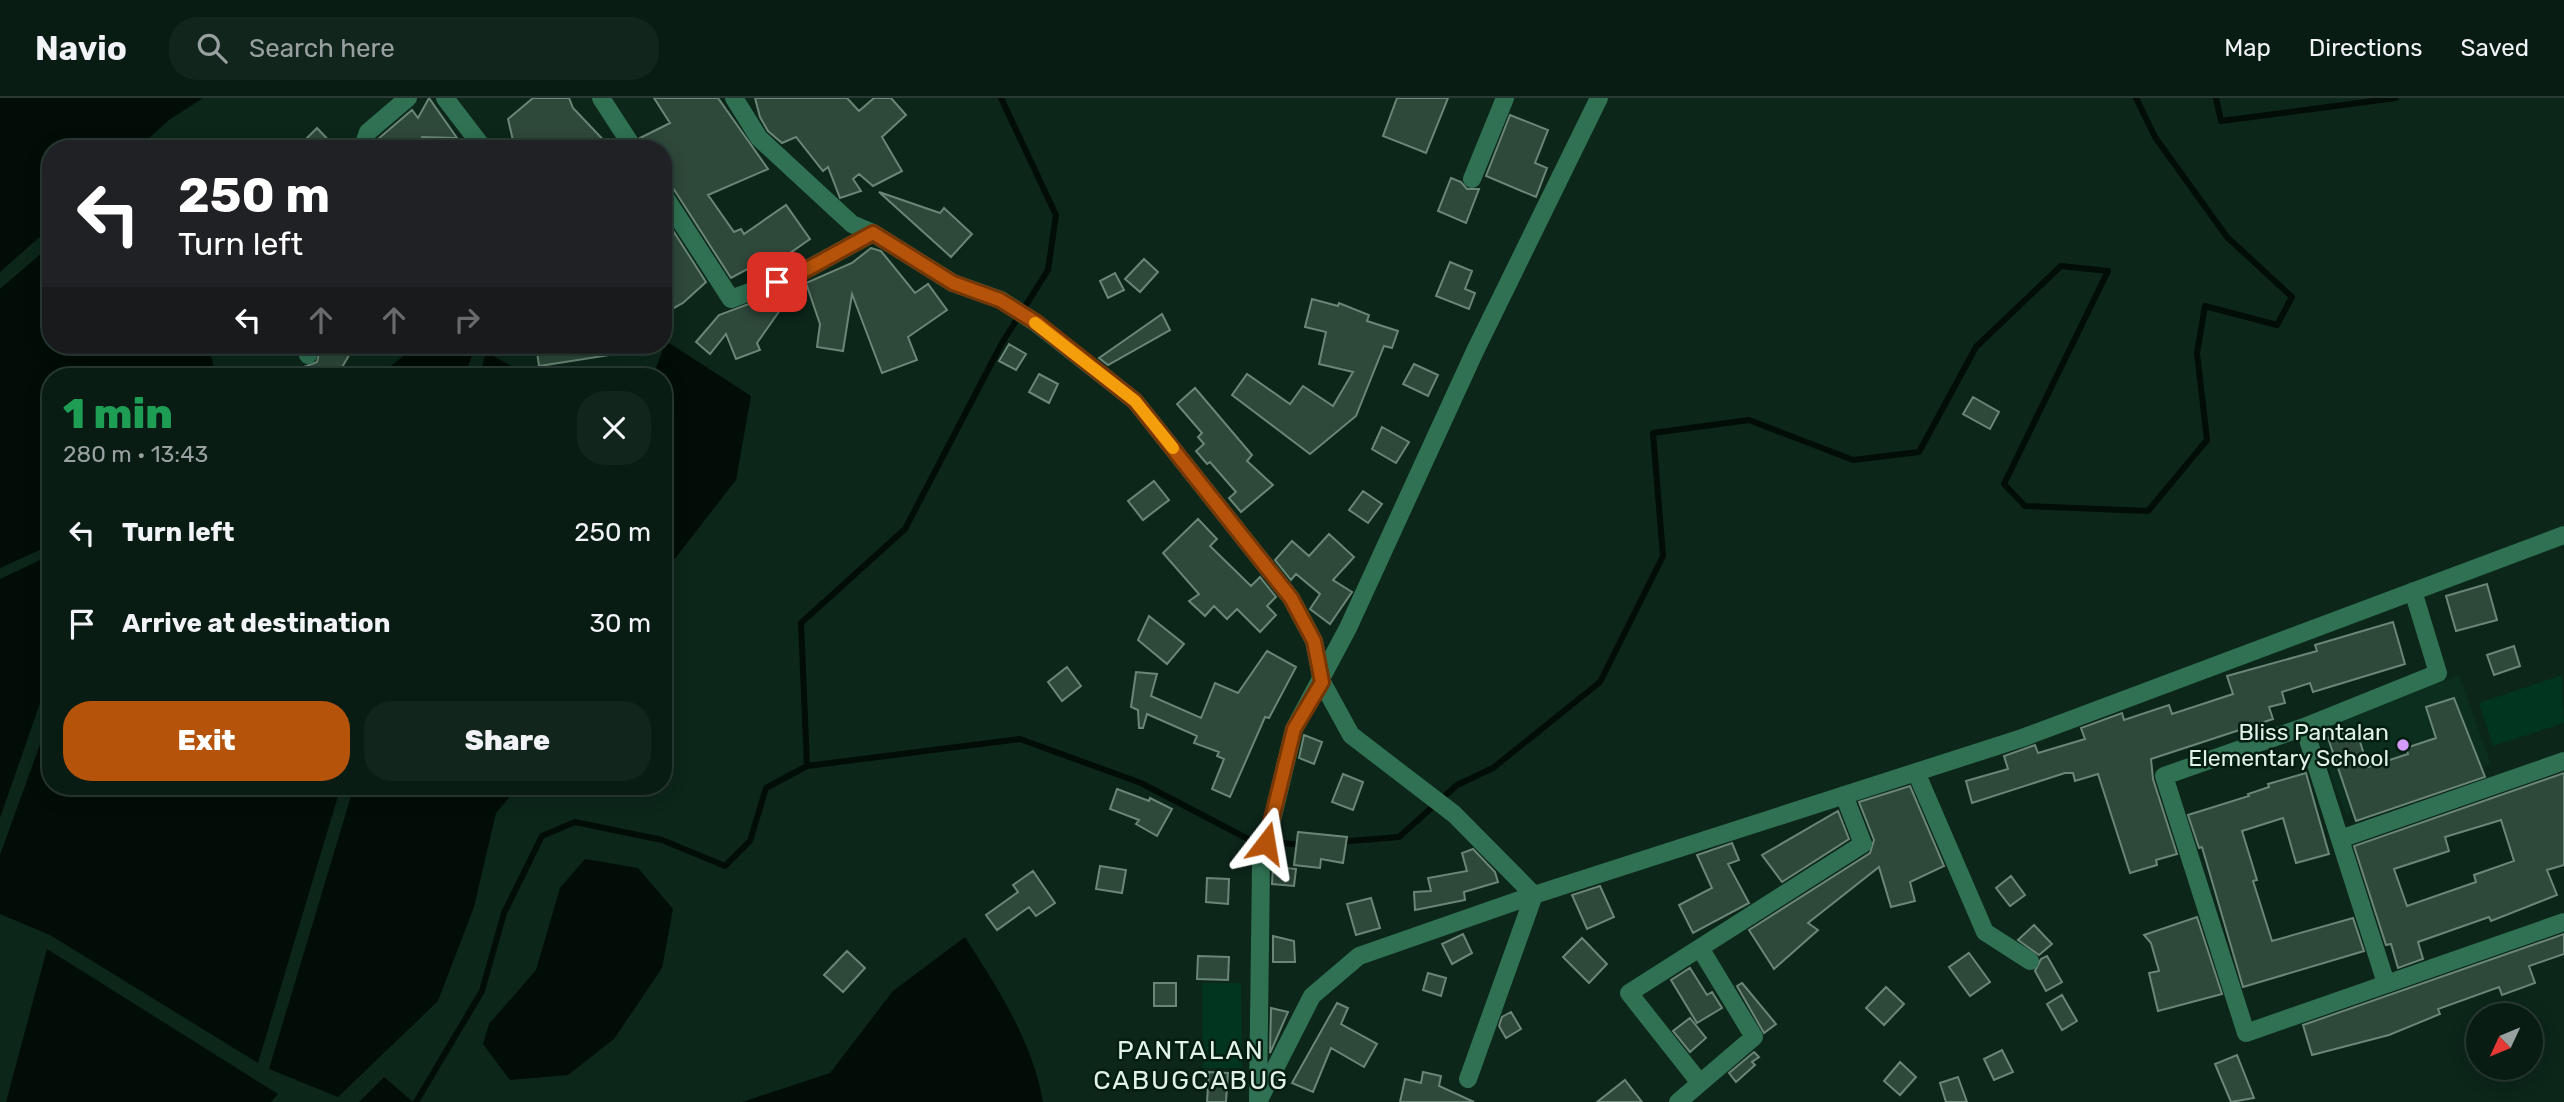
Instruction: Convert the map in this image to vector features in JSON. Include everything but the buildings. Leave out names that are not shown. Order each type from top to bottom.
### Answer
[{"type":"street","points":[[365,140],[368,132],[408,98]]},
{"type":"street","points":[[444,98],[477,140]]},
{"type":"street","points":[[734,98],[759,138],[852,224],[873,233],[953,283],[1000,300],[1037,323],[1135,401],[1291,598],[1314,641],[1322,682],[1351,735],[1454,814],[1534,895]]},
{"type":"street","points":[[1472,179],[1505,98]]},
{"type":"street","points":[[1258,1102],[1261,866],[1294,729],[1322,682],[1475,351],[1599,98]]},
{"type":"street","points":[[604,99],[629,140]]},
{"type":"street","points":[[672,208],[731,299],[800,273],[873,233]]},
{"type":"street","points":[[1258,1102],[1312,996],[1359,956],[1534,895],[2022,738],[2564,535]]},
{"type":"street","points":[[2413,591],[2438,673],[2304,727],[2164,776],[2246,1033],[2564,922]]},
{"type":"street","points":[[2304,727],[2386,983]]},
{"type":"street","points":[[2340,839],[2564,761]]},
{"type":"street","points":[[1916,772],[1985,932],[2030,961]]},
{"type":"street","points":[[1700,1083],[1629,993],[1863,844],[1844,795]]},
{"type":"street","points":[[1468,1079],[1534,895]]},
{"type":"street","points":[[1678,1102],[1754,1037],[1700,948]]},
{"type":"shaded area","points":[[0,98],[203,98],[169,120],[147,140],[42,140],[42,235],[0,272]]},
{"type":"shaded area","points":[[42,253],[42,354],[210,354],[213,368],[42,368],[42,549],[0,568],[0,289]]},
{"type":"shaded area","points":[[672,345],[751,396],[736,480],[672,562],[672,368],[656,368],[661,354],[672,354]]},
{"type":"shaded area","points":[[406,354],[472,354],[468,368],[391,366]]},
{"type":"shaded area","points":[[486,354],[489,354],[516,368],[481,368]]},
{"type":"shaded area","points":[[42,559],[42,697],[0,818],[0,579]]},
{"type":"shaded area","name":"Bliss Pantalan Elementary School","points":[[2459,675],[2491,764],[2346,815],[2314,727]]},
{"type":"shaded area","points":[[2562,675],[2564,723],[2493,746],[2479,703]]},
{"type":"shaded area","points":[[42,739],[42,795],[338,795],[258,1063],[50,935],[0,914],[0,855]]},
{"type":"shaded area","points":[[351,795],[511,795],[496,813],[474,907],[438,1001],[338,1097],[269,1069]]},
{"type":"shaded area","points":[[585,859],[638,868],[673,909],[662,968],[614,1039],[568,1075],[510,1080],[483,1044],[489,1024],[536,970],[560,888]]},
{"type":"shaded area","points":[[965,937],[1001,995],[1022,1037],[1031,1058],[1043,1102],[742,1102],[830,1073],[893,991]]},
{"type":"shaded area","points":[[47,949],[278,1094],[271,1102],[6,1102]]},
{"type":"shaded area","points":[[1202,983],[1241,983],[1242,1068],[1203,1068]]},
{"type":"shaded area","points":[[384,1077],[413,1102],[359,1102]]},
{"type":"waterway","points":[[807,766],[801,623],[905,529],[1002,343],[1048,270],[1056,215],[1001,98]]},
{"type":"waterway","points":[[1338,842],[1399,837],[1457,785],[1493,768],[1600,682],[1663,556],[1653,433],[1749,420],[1853,460],[1919,452],[1976,347],[2061,266],[2108,271],[2004,484],[2025,506],[2148,511],[2207,440],[2197,353],[2205,306],[2277,325],[2292,297],[2227,237],[2155,137],[2136,98]]},
{"type":"waterway","points":[[2216,98],[2221,121],[2396,98]]},
{"type":"waterway","points":[[416,1102],[482,991],[504,913],[542,836],[575,822],[662,840],[725,866],[750,841],[766,788],[807,766],[1020,739],[1141,783],[1250,840],[1303,845]]},
{"type":"slow traffic","points":[[1035,323],[1135,401],[1173,448]]},
{"type":"place","name":"Bliss Pantalan Elementary School","points":[[2403,745]]},
{"type":"district","name":"PANTALAN CABUGCABUG","points":[[1191,1065]]},
{"type":"route","points":[[777,282],[800,273],[873,233],[953,283],[1000,300],[1037,323],[1135,401],[1291,598],[1314,641],[1322,682],[1294,729],[1266,843]]}]
